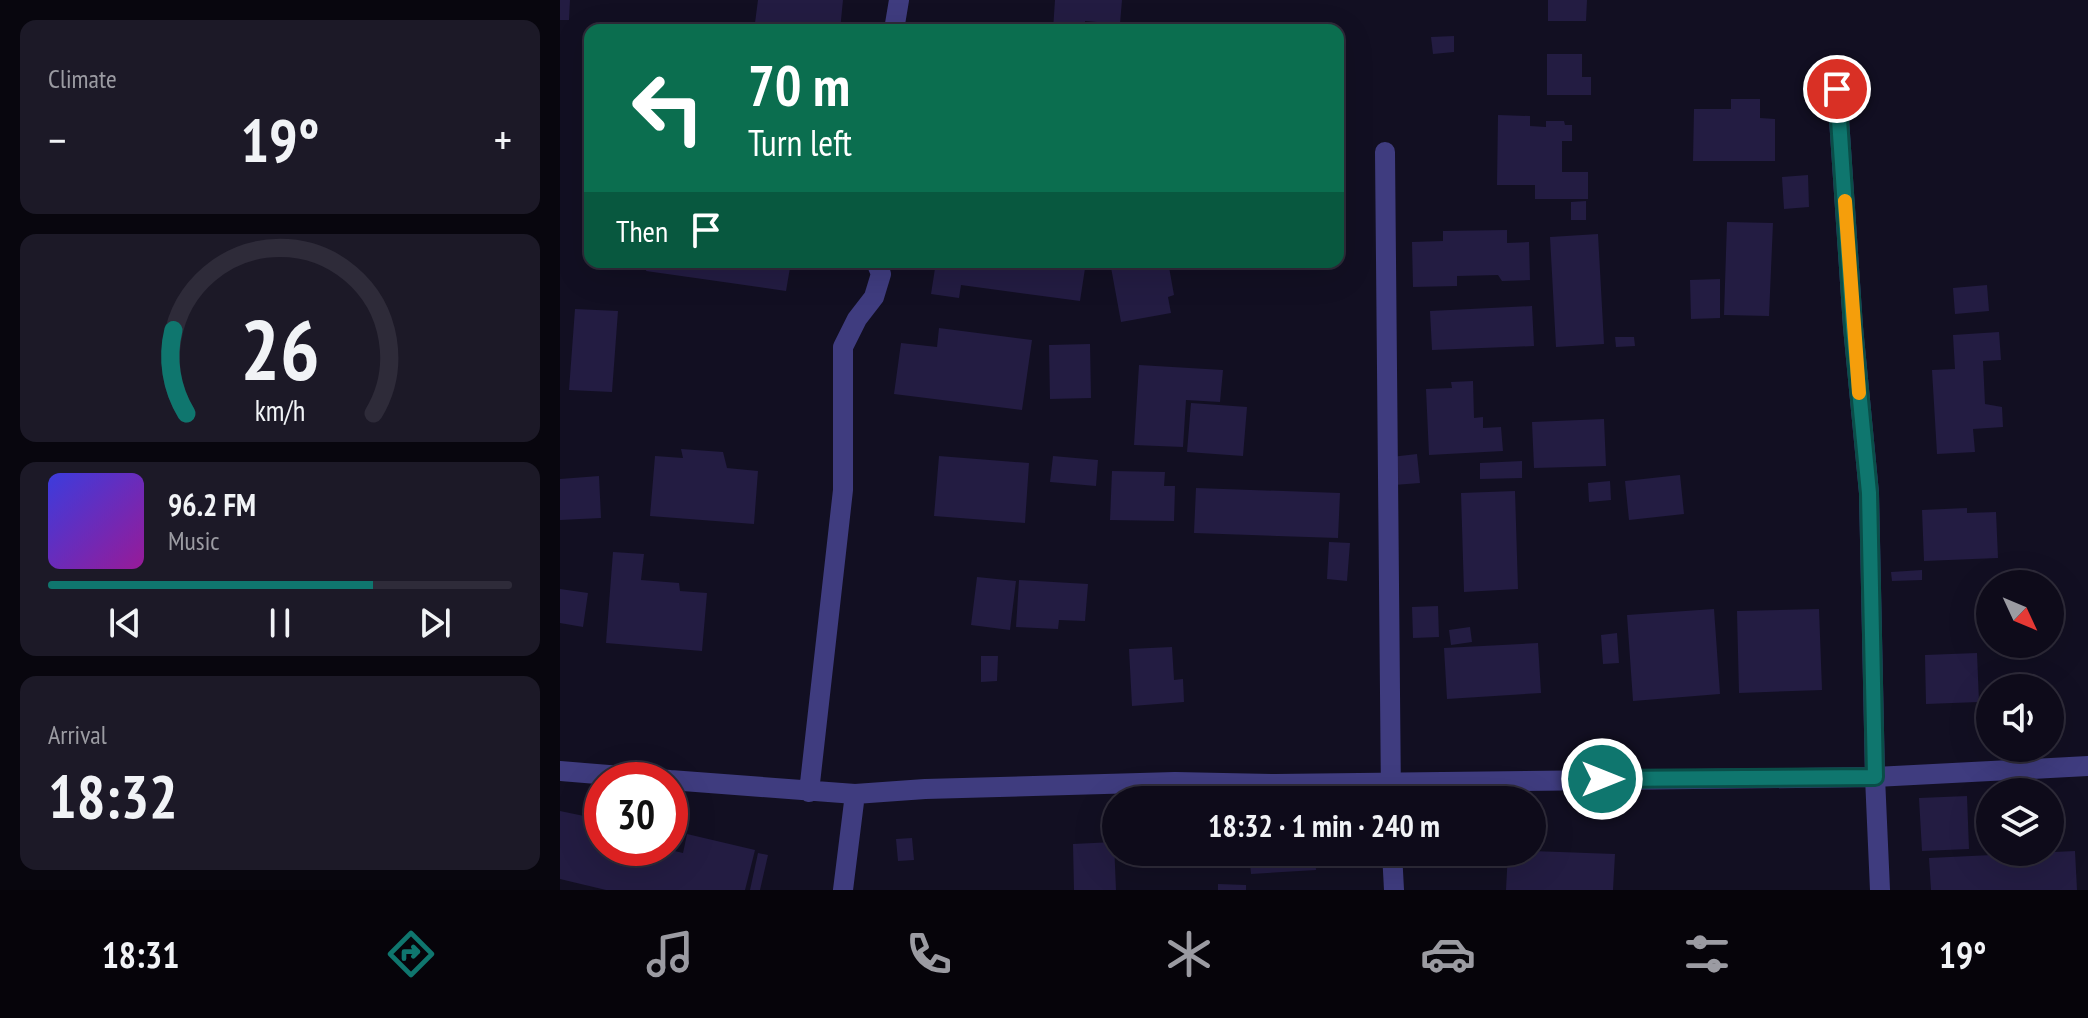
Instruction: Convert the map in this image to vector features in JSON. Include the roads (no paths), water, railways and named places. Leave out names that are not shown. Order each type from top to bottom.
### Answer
[{"type":"street","points":[[895,24],[899,0]]},
{"type":"street","points":[[1837,89],[1853,327],[1869,493],[1880,890]]},
{"type":"street","points":[[1385,152],[1390,786]]},
{"type":"street","points":[[809,792],[843,490],[843,347],[857,319],[874,297],[881,274],[878,268]]},
{"type":"street","points":[[1539,786],[1875,777],[2088,766]]},
{"type":"street","points":[[560,771],[584,773]]},
{"type":"street","points":[[688,782],[855,794],[1175,782],[1313,786]]},
{"type":"street","points":[[843,890],[855,794]]},
{"type":"street","points":[[1393,866],[1394,890]]}]
